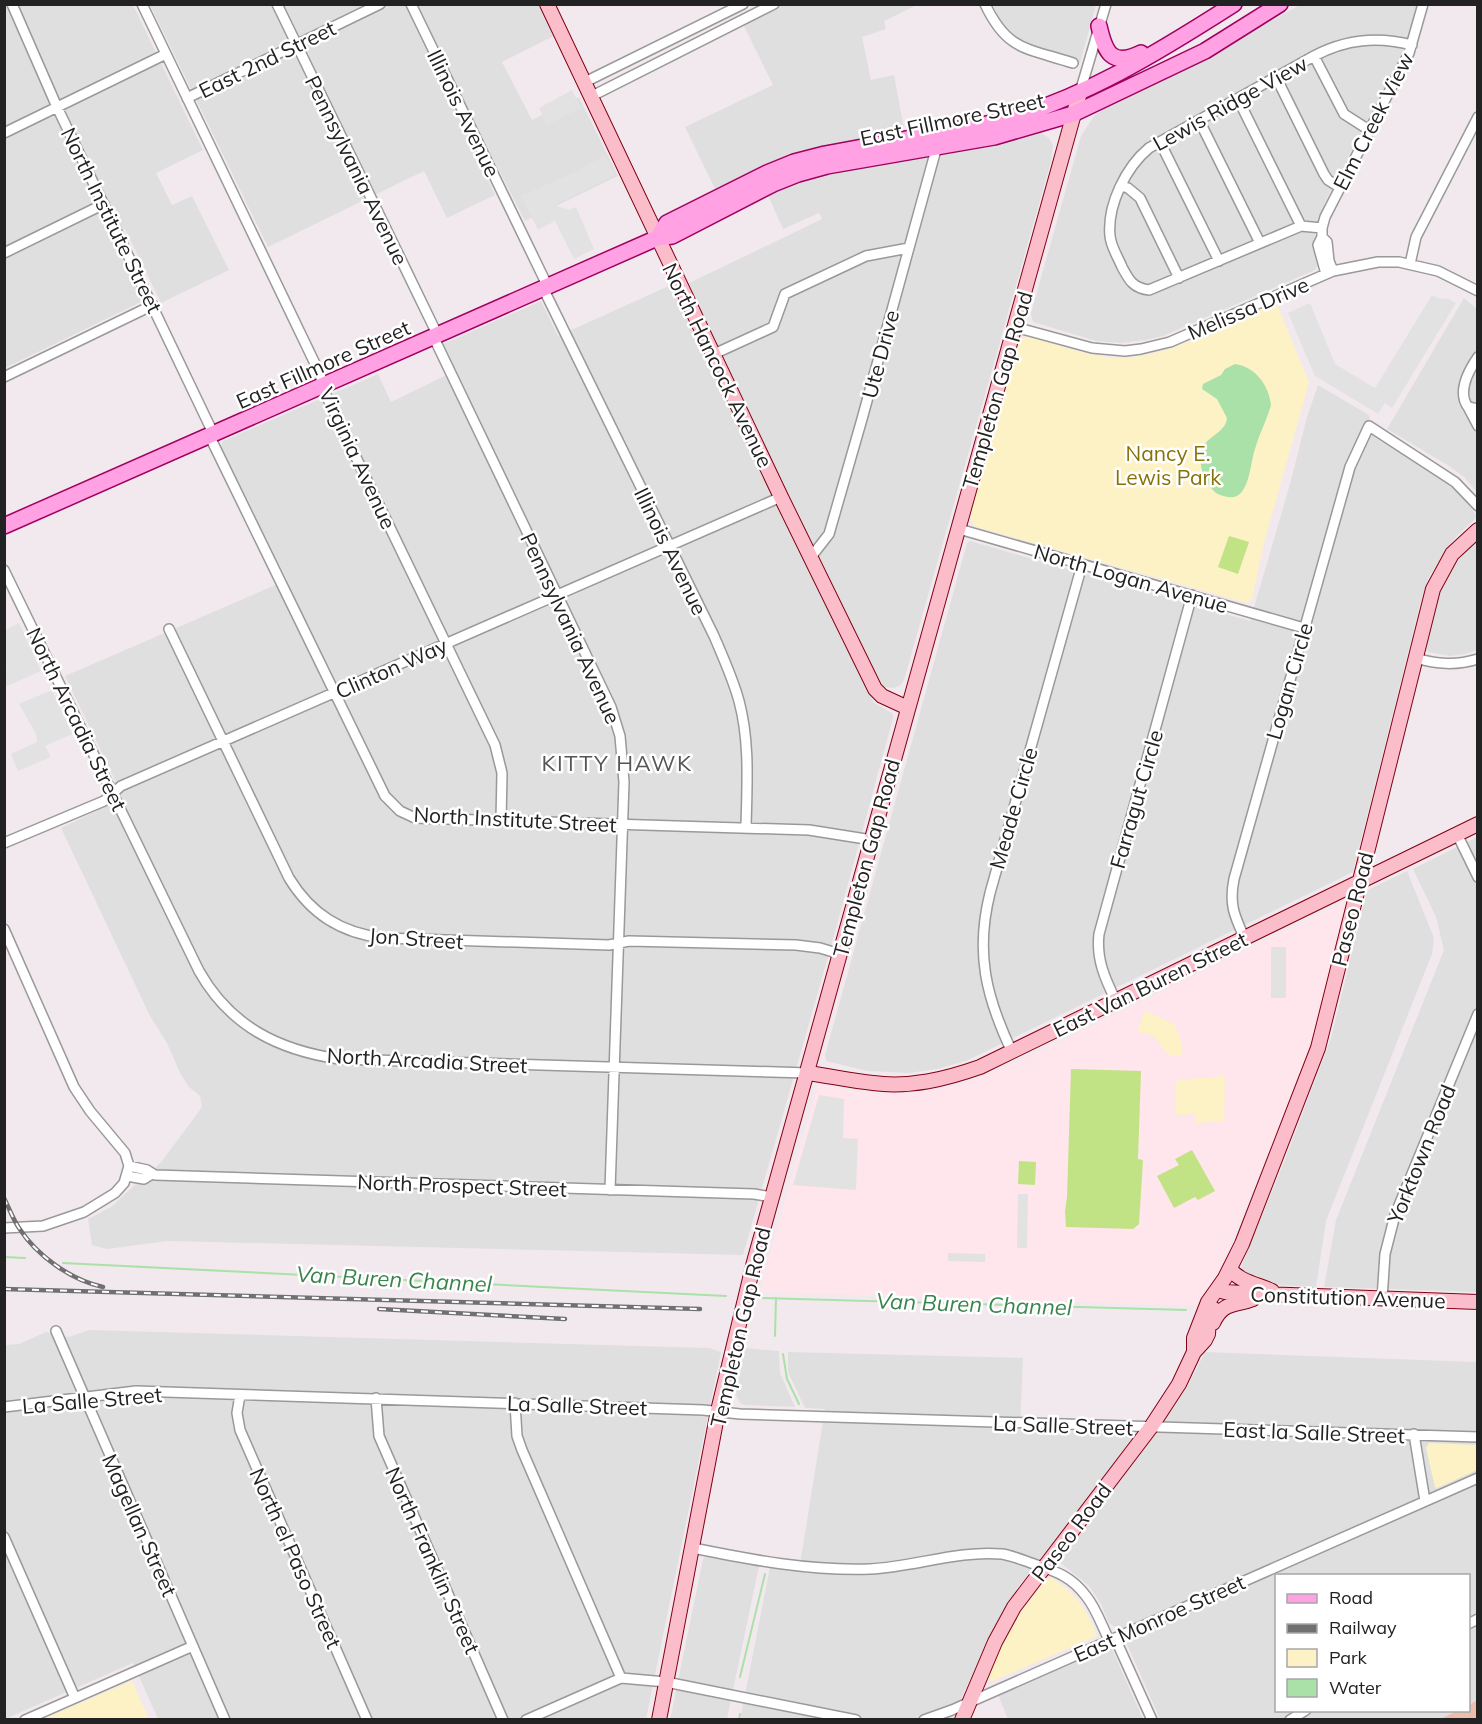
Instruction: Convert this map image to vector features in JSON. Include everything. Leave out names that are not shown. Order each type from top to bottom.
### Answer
[{"type":"main road","name":"East Fillmore Street","points":[[657,238],[667,223],[767,172],[794,162],[825,154],[996,122],[1080,92],[1146,59],[1233,4]]},
{"type":"main road","name":"East Fillmore Street","points":[[4,526],[657,238],[672,236],[773,184],[798,174],[994,137],[1073,114],[1205,51],[1280,4]]},
{"type":"main road","points":[[1099,26],[1107,52],[1122,59],[1185,35]]},
{"type":"street","name":"North Institute Street","points":[[12,4],[57,106],[153,305],[212,436],[334,693],[385,796],[396,809],[415,818],[810,830],[872,840]]},
{"type":"street","name":"Virginia Avenue","points":[[142,4],[320,374],[322,386],[499,756],[502,773],[501,820]]},
{"type":"street","name":"Pennsylvania Avenue","points":[[277,4],[611,707],[618,729],[624,765],[610,1190]]},
{"type":"street","name":"East 2nd Street","points":[[188,98],[380,4]]},
{"type":"street","name":"Illinois Avenue","points":[[411,4],[668,546],[714,636],[739,701],[747,750],[746,827]]},
{"type":"street","name":"North Hancock Avenue","points":[[547,4],[781,497],[875,689],[882,696],[908,708]]},
{"type":"street","points":[[585,82],[743,4]]},
{"type":"street","points":[[591,96],[759,8],[774,4]]},
{"type":"street","points":[[985,4],[999,30],[1016,45],[1073,63]]},
{"type":"street","name":"Templeton Gap Road","points":[[658,1719],[718,1411],[771,1197],[808,1073],[1073,114],[1106,4]]},
{"type":"street","name":"Elm Creek View","points":[[1329,272],[1318,245],[1329,205],[1412,45],[1423,4]]},
{"type":"street","name":"Lewis Ridge View","points":[[1322,232],[1301,226],[1149,290],[1137,287],[1128,278],[1110,235],[1112,215],[1121,186],[1132,164],[1149,148],[1337,45],[1364,39],[1396,41],[1412,45]]},
{"type":"street","points":[[4,133],[166,54]]},
{"type":"street","points":[[1314,56],[1344,114],[1369,130]]},
{"type":"street","points":[[1276,77],[1324,174],[1328,180],[1339,187]]},
{"type":"street","points":[[1238,99],[1301,226]]},
{"type":"street","points":[[1410,264],[1416,237],[1478,117]]},
{"type":"street","points":[[1199,120],[1260,243]]},
{"type":"street","points":[[1160,142],[1219,261]]},
{"type":"street","name":"Ute Drive","points":[[811,557],[829,534],[937,146]]},
{"type":"street","points":[[1121,186],[1128,188],[1140,198],[1179,278]]},
{"type":"street","points":[[4,253],[104,204]]},
{"type":"street","points":[[714,354],[773,327],[785,294],[866,256],[909,248]]},
{"type":"street","name":"Melissa Drive","points":[[1015,327],[1092,348],[1125,351],[1142,349],[1170,342],[1329,272],[1378,262],[1410,264],[1438,271],[1478,291]]},
{"type":"street","points":[[4,377],[153,305]]},
{"type":"street","points":[[1478,357],[1465,382],[1464,398],[1473,408],[1478,426]]},
{"type":"street","name":"Logan Circle","points":[[1244,937],[1232,911],[1234,879],[1350,467],[1369,426],[1455,482],[1478,506]]},
{"type":"street","name":"Clinton Way","points":[[4,843],[104,801],[119,786],[781,497]]},
{"type":"street","name":"North Logan Avenue","points":[[958,529],[1304,628]]},
{"type":"street","name":"Paseo Road","points":[[1194,1353],[1194,1338],[1208,1302],[1218,1290],[1242,1244],[1318,1048],[1433,589],[1444,565],[1460,544],[1478,530]]},
{"type":"street","name":"Meade Circle","points":[[1012,1052],[995,1016],[986,983],[982,929],[990,893],[1082,565]]},
{"type":"street","name":"North Arcadia Street","points":[[4,570],[206,983],[239,1019],[275,1042],[307,1053],[339,1059],[808,1073]]},
{"type":"street","name":"Farragut Circle","points":[[1116,1001],[1103,973],[1097,948],[1099,934],[1192,596]]},
{"type":"street","name":"Jon Street","points":[[169,629],[289,878],[308,904],[335,925],[357,934],[383,938],[606,945],[630,941],[796,945],[820,948],[840,954]]},
{"type":"street","points":[[1415,658],[1447,665],[1478,659]]},
{"type":"street","name":"East Van Buren Street","points":[[808,1073],[874,1083],[922,1082],[957,1075],[1012,1052],[1478,824]]},
{"type":"street","points":[[1457,834],[1478,877]]},
{"type":"street","points":[[4,929],[74,1087],[90,1111],[125,1153],[128,1171],[115,1193],[84,1212],[43,1227],[4,1228]]},
{"type":"street","name":"Yorktown Road","points":[[1382,1299],[1385,1254],[1395,1215],[1478,1014]]},
{"type":"street","name":"North Prospect Street","points":[[128,1171],[144,1179],[152,1174],[754,1194],[771,1197]]},
{"type":"street","points":[[1230,1269],[1235,1275],[1248,1282],[1283,1295]]},
{"type":"street","name":"Paseo Road","points":[[962,1719],[1014,1607],[1151,1427],[1179,1384],[1194,1353],[1208,1334],[1209,1318],[1216,1304],[1218,1290]]},
{"type":"street","name":"Constitution Avenue","points":[[1218,1290],[1283,1295],[1478,1302]]},
{"type":"street","points":[[1208,1334],[1214,1320],[1224,1308],[1263,1294]]},
{"type":"street","name":"Magellan Street","points":[[56,1331],[225,1719]]},
{"type":"street","name":"La Salle Street","points":[[4,1407],[136,1391],[1151,1427]]},
{"type":"street","name":"North el Paso Street","points":[[240,1395],[237,1413],[240,1430],[367,1719]]},
{"type":"street","name":"North Franklin Street","points":[[376,1398],[379,1436],[503,1719]]},
{"type":"street","points":[[515,1403],[517,1436],[522,1450],[621,1678]]},
{"type":"street","name":"East la Salle Street","points":[[1151,1427],[1478,1437]]},
{"type":"street","points":[[1414,1434],[1425,1501]]},
{"type":"street","name":"East Monroe Street","points":[[924,1719],[970,1702],[1478,1478]]},
{"type":"street","points":[[4,1537],[75,1698]]},
{"type":"street","points":[[693,1548],[751,1560],[813,1568],[880,1568],[990,1554],[1019,1558],[1046,1567],[1060,1573],[1086,1595],[1112,1639],[1152,1719]]},
{"type":"street","points":[[25,1719],[193,1646]]},
{"type":"street","points":[[526,1719],[621,1678],[666,1682],[856,1719]]},
{"type":"shaded area","points":[[5,5],[133,5],[203,150],[156,173],[172,205],[192,196],[229,270],[161,303],[125,229],[111,235],[141,302],[5,368]]},
{"type":"shaded area","points":[[150,5],[539,5],[554,36],[502,62],[532,120],[579,97],[618,176],[525,221],[485,143],[473,149],[495,195],[447,218],[424,171],[268,247]]},
{"type":"shaded area","points":[[783,5],[917,5],[884,21],[886,29],[862,37],[871,80],[894,75],[905,134],[740,179],[715,189],[685,127],[773,85],[743,24]]},
{"type":"shaded area","points":[[993,5],[1096,5],[1080,63],[1019,42],[1002,25]]},
{"type":"shaded area","points":[[1300,5],[1417,5],[1401,55],[1319,217],[1315,236],[1318,265],[1315,270],[1163,336],[1146,340],[1121,343],[1096,341],[1033,322],[1031,313],[1081,136],[1094,116],[1109,105],[1203,58]]},
{"type":"shaded area","points":[[572,90],[581,108],[547,125],[539,108]]},
{"type":"shaded area","points":[[1041,133],[1049,138],[1053,145],[1051,162],[904,680],[901,685],[894,688],[884,687],[879,681],[687,284],[822,219],[819,213],[783,229],[767,193],[797,180],[915,155],[990,145]]},
{"type":"shaded area","points":[[605,155],[615,175],[540,212],[557,206],[569,210],[576,207],[594,249],[574,259],[555,221],[538,230],[521,196],[575,172]]},
{"type":"shaded area","name":"KITTY HAWK","points":[[671,285],[874,703],[892,713],[893,718],[743,1255],[168,1241],[107,1249],[92,1245],[88,1219],[111,1207],[141,1182],[162,1161],[202,1107],[200,1096],[189,1087],[180,1073],[167,1043],[150,1016],[61,828],[109,805],[115,780],[65,676],[287,580],[221,448],[223,441],[378,374],[391,402],[455,371],[443,344],[541,301],[558,336]]},
{"type":"shaded area","points":[[1432,295],[1456,303],[1392,408],[1385,403],[1378,414],[1315,376],[1288,313],[1310,303],[1335,364],[1375,388]]},
{"type":"shaded area","points":[[1464,298],[1477,309],[1477,492],[1464,477],[1449,466],[1387,429]]},
{"type":"shaded area","points":[[1318,385],[1369,415],[1374,437],[1463,495],[1477,517],[1446,549],[1428,579],[1353,872],[966,1061],[937,1069],[909,1073],[867,1071],[826,1061],[825,1055],[967,543],[970,541],[1250,621]]},
{"type":"shaded area","points":[[1229,536],[1249,542],[1238,574],[1218,567]]},
{"type":"shaded area","points":[[1477,539],[1477,650],[1450,656],[1428,652],[1426,649],[1440,591],[1448,572]]},
{"type":"shaded area","points":[[19,623],[41,671],[5,687],[5,670],[7,669],[5,630]]},
{"type":"shaded area","points":[[52,690],[72,734],[45,746],[51,757],[18,771],[11,754],[37,742],[36,734],[19,704]]},
{"type":"shaded area","points":[[1477,837],[1477,1292],[1324,1287],[1336,1220],[1444,950],[1436,917],[1413,869]]},
{"type":"shaded area","points":[[1407,871],[1434,938],[1432,954],[1326,1221],[1316,1287],[1259,1284],[1239,1272],[1331,1038],[1366,894],[1368,890]]},
{"type":"shaded area","points":[[1342,903],[1346,906],[1346,910],[1311,1049],[1205,1306],[759,1292],[818,1085],[859,1092],[912,1094],[965,1084],[1013,1064]]},
{"type":"shaded area","points":[[1271,947],[1286,947],[1286,998],[1271,998]]},
{"type":"shaded area","points":[[1071,1069],[1141,1071],[1138,1159],[1143,1160],[1139,1224],[1133,1229],[1066,1227]]},
{"type":"shaded area","points":[[819,1095],[844,1099],[843,1138],[858,1139],[856,1190],[793,1185]]},
{"type":"shaded area","points":[[1192,1150],[1215,1191],[1198,1200],[1195,1197],[1174,1208],[1157,1176],[1179,1165],[1175,1159]]},
{"type":"shaded area","points":[[1019,1161],[1036,1162],[1035,1185],[1018,1184]]},
{"type":"shaded area","points":[[1018,1194],[1028,1194],[1027,1248],[1017,1248]]},
{"type":"shaded area","points":[[948,1253],[985,1254],[985,1262],[948,1261]]},
{"type":"shaded area","points":[[89,1330],[709,1348],[721,1352],[646,1719],[158,1719],[133,1663],[5,1719],[5,1345],[19,1344],[46,1332],[69,1337]]},
{"type":"shaded area","points":[[745,1348],[779,1351],[780,1373],[795,1407],[740,1403],[736,1395]]},
{"type":"shaded area","points":[[788,1352],[1023,1358],[1020,1428],[1153,1436],[1186,1389],[1205,1352],[1477,1362],[1477,1700],[1470,1704],[1470,1574],[1275,1574],[1275,1712],[1455,1712],[1440,1719],[1160,1719],[1119,1626],[1115,1627],[1109,1623],[1101,1604],[1089,1586],[1046,1551],[1018,1587],[994,1627],[952,1719],[740,1720],[770,1567],[799,1570],[825,1409],[805,1408],[788,1372]]},
{"type":"shaded area","points":[[706,1556],[759,1566],[727,1719],[670,1720],[703,1559]]},
{"type":"shaded area","points":[[1108,1648],[1112,1649],[1143,1719],[1008,1719],[998,1695]]},
{"type":"shaded area","points":[[1477,1700],[1477,1719],[1440,1719],[1455,1712],[1470,1712],[1470,1704]]},
{"type":"green space","name":"Nancy E. Lewis Park","points":[[1276,302],[1309,383],[1265,539],[1252,599],[1247,603],[976,527],[971,521],[971,509],[1016,344],[1020,339],[1030,337],[1109,357],[1139,356],[1179,346]]},
{"type":"green space","points":[[1145,1011],[1174,1024],[1182,1044],[1181,1055],[1171,1055],[1153,1036],[1137,1031]]},
{"type":"green space","points":[[1225,1076],[1224,1121],[1195,1123],[1195,1114],[1176,1115],[1176,1083],[1179,1080]]},
{"type":"green space","points":[[1429,1443],[1477,1445],[1477,1470],[1435,1487],[1426,1448]]},
{"type":"green space","points":[[1048,1577],[1060,1584],[1078,1601],[1096,1633],[1095,1637],[990,1681],[989,1675],[1007,1635],[1022,1610]]},
{"type":"green space","points":[[132,1681],[149,1719],[43,1719]]},
{"type":"water","points":[[1235,364],[1249,369],[1260,378],[1271,405],[1253,455],[1245,487],[1235,497],[1228,497],[1214,491],[1201,468],[1202,448],[1223,428],[1227,418],[1217,399],[1202,389],[1203,384],[1221,375],[1225,369]]},
{"type":"waterway","name":"Van Buren Channel","points":[[4,1257],[25,1258]]},
{"type":"waterway","name":"Van Buren Channel","points":[[63,1263],[726,1296]]},
{"type":"waterway","name":"Van Buren Channel","points":[[762,1298],[1186,1310]]},
{"type":"waterway","points":[[775,1336],[776,1298]]},
{"type":"waterway","points":[[783,1354],[787,1379],[799,1404]]},
{"type":"waterway","points":[[740,1677],[765,1574]]},
{"type":"waterway","points":[[739,1720],[740,1714]]},
{"type":"railway","points":[[4,1198],[19,1228],[45,1257],[67,1273],[103,1287]]},
{"type":"railway","points":[[4,1289],[700,1309]]},
{"type":"railway","points":[[379,1309],[565,1319]]},
{"type":"district","name":"KITTY HAWK","points":[[617,763]]}]
